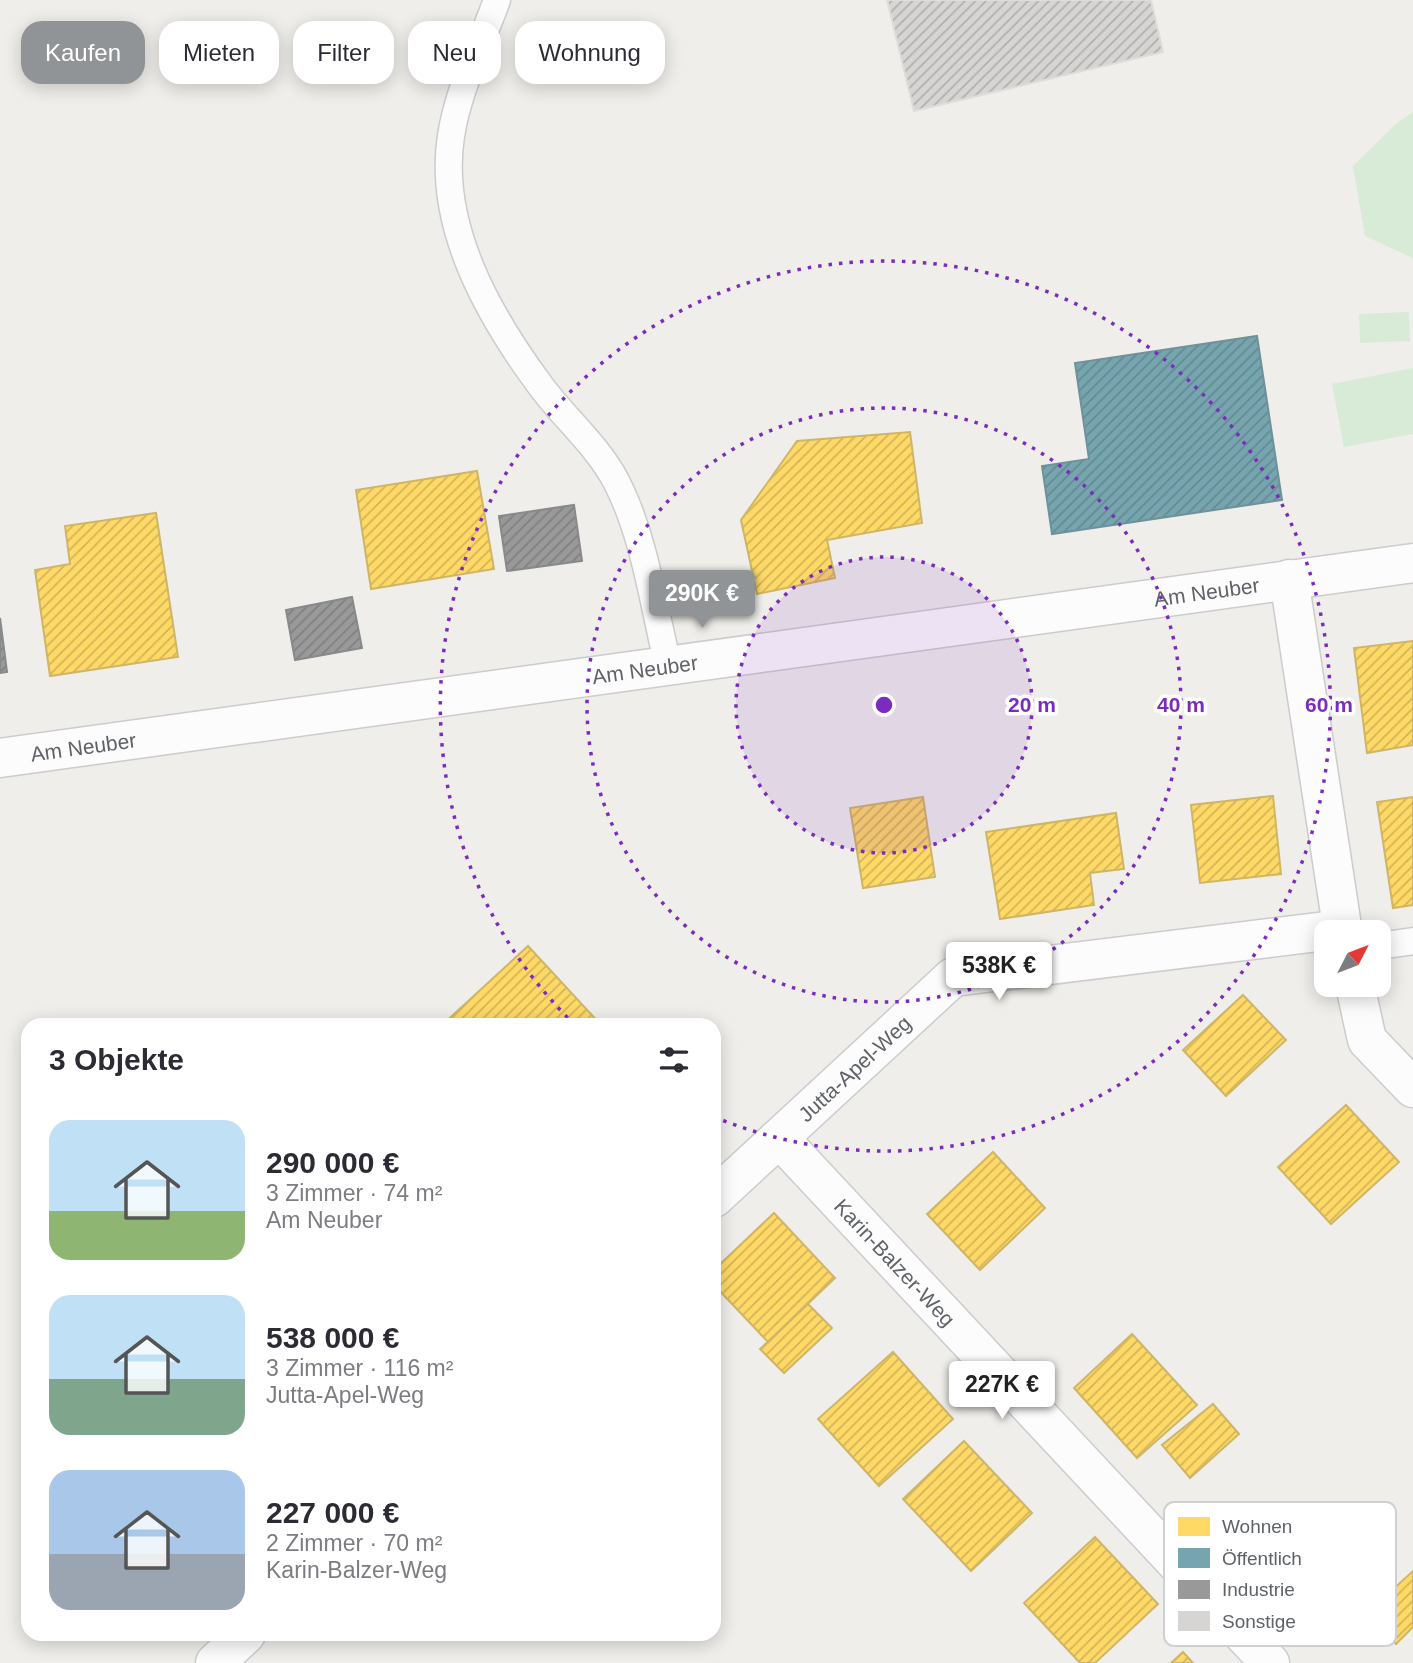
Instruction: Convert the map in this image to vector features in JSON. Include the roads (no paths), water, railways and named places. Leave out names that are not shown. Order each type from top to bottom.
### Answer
[{"type":"street","name":"Am Neuber","points":[[0,758],[1413,563]]},
{"type":"street","points":[[1289,579],[1343,920]]},
{"type":"street","name":"Jutta-Apel-Weg","points":[[721,1192],[953,977],[1314,936]]},
{"type":"street","points":[[1358,998],[1367,1040],[1413,1088]]},
{"type":"street","name":"Karin-Balzer-Weg","points":[[779,1138],[1164,1550]]},
{"type":"street","points":[[215,1663],[239,1641]]},
{"type":"street","name":"Karin-Balzer-Weg","points":[[1253,1646],[1269,1663]]},
{"type":"lane","points":[[497,0],[451,136],[450,190],[455,215],[464,247],[507,340],[607,467],[632,513],[668,665]]},
{"type":"lane","points":[[1391,944],[1413,941]]}]
